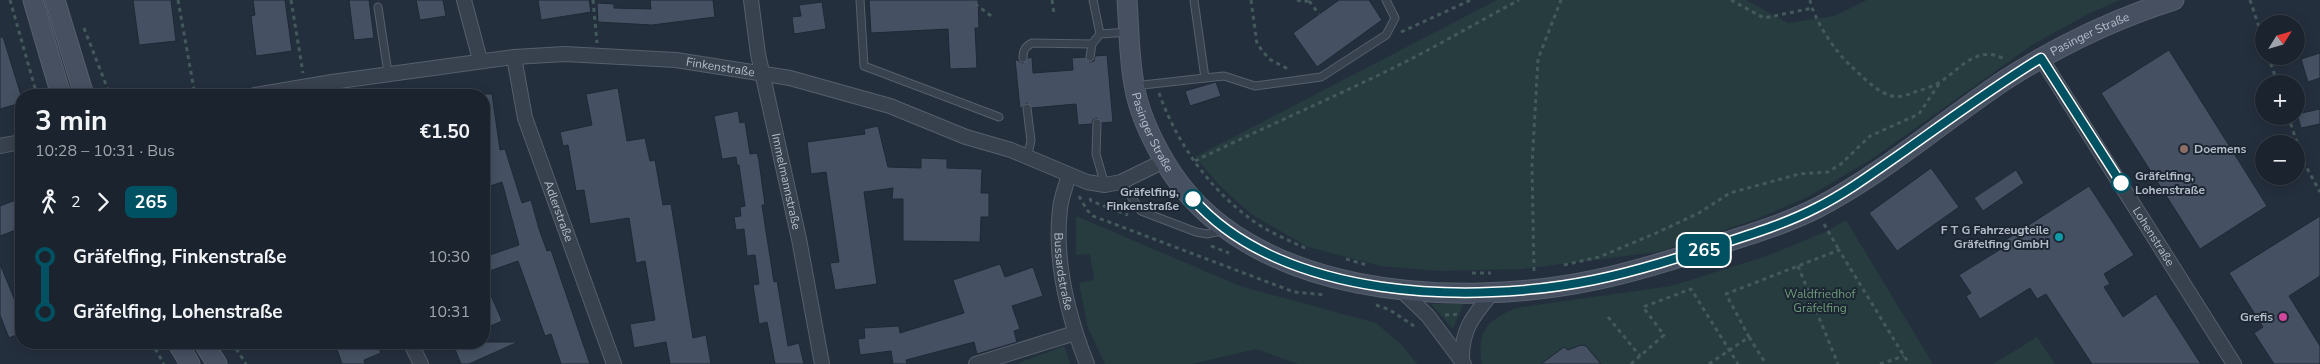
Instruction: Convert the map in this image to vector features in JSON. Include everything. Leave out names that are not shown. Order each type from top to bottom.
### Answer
[{"type":"main road","points":[[33,0],[59,89]]},
{"type":"main road","points":[[55,0],[82,89]]},
{"type":"main road","name":"Pasinger Straße","points":[[1127,0],[1134,86],[1148,127],[1164,161],[1180,185],[1206,214],[1227,230],[1266,253],[1304,268],[1341,279],[1402,291],[1492,293],[1593,281],[1664,263],[1758,232],[1815,209],[1854,186],[2041,58],[2098,28],[2174,0]]},
{"type":"main road","points":[[181,349],[190,364]]},
{"type":"main road","points":[[207,349],[217,364]]},
{"type":"street","points":[[464,0],[480,60]]},
{"type":"street","name":"Immelmannstraße","points":[[751,0],[762,73],[799,239],[822,364]]},
{"type":"street","name":"Finkenstraße","points":[[301,89],[480,60],[514,57],[565,54],[676,60],[790,78],[890,106],[966,137],[994,143],[1087,182],[1105,185],[1121,182],[1164,161]]},
{"type":"street","name":"Adlerstraße","points":[[514,57],[525,118],[614,364]]},
{"type":"street","name":"Lohenstraße","points":[[2041,58],[2234,364]]},
{"type":"street","points":[[0,146],[15,143]]},
{"type":"street","name":"Bussardstraße","points":[[1069,175],[1060,206],[1058,238],[1063,282],[1075,333],[1087,364]]},
{"type":"street","points":[[1402,291],[1428,316],[1463,363]]},
{"type":"street","points":[[1463,363],[1462,343],[1468,325],[1492,293]]},
{"type":"street","points":[[976,364],[1075,333]]},
{"type":"street","points":[[414,349],[421,364]]},
{"type":"lane","points":[[860,0],[864,66],[999,117]]},
{"type":"lane","points":[[1092,0],[1100,34]]},
{"type":"lane","points":[[1194,0],[1205,78]]},
{"type":"lane","points":[[1134,86],[1224,76],[1255,86],[1321,77],[1386,35],[1395,18],[1386,0]]},
{"type":"lane","points":[[378,7],[388,74]]},
{"type":"lane","points":[[1090,57],[1092,44],[1100,34],[1129,32]]},
{"type":"lane","points":[[1023,58],[1026,46],[1032,44],[1092,44]]},
{"type":"lane","points":[[1027,108],[1032,141],[1027,156]]},
{"type":"lane","points":[[1097,123],[1096,154],[1105,185]]},
{"type":"lane","points":[[1121,182],[1141,211],[1196,232],[1207,234],[1227,230]]},
{"type":"path","points":[[10,0],[35,89]]},
{"type":"path","points":[[178,0],[194,89]]},
{"type":"path","points":[[291,0],[301,89]]},
{"type":"path","points":[[593,0],[599,56]]},
{"type":"path","points":[[1052,0],[1054,14]]},
{"type":"path","points":[[1251,0],[1257,44],[1269,59],[1309,79]]},
{"type":"path","points":[[1296,0],[1304,2],[1309,0],[1319,14]]},
{"type":"path","points":[[1386,35],[1407,31],[1470,0]]},
{"type":"path","points":[[1195,162],[1265,126],[1320,104],[1394,68],[1519,0]]},
{"type":"path","points":[[1534,272],[1532,166],[1538,59],[1561,0]]},
{"type":"path","points":[[1731,0],[1764,18],[1811,4],[1843,59],[1890,96],[1905,96],[1942,82]]},
{"type":"path","points":[[2250,0],[2255,15]]},
{"type":"path","points":[[975,4],[994,18]]},
{"type":"path","points":[[84,27],[108,89]]},
{"type":"path","points":[[1562,266],[1599,257],[1654,234],[1699,213],[1730,193],[1799,174],[1828,172],[1841,164],[1870,136],[1919,114],[1942,82],[1961,65],[1987,54],[1996,54],[2021,70]]},
{"type":"path","points":[[1155,83],[1166,115],[1195,162],[1216,188],[1248,218],[1310,250]]},
{"type":"path","points":[[2291,125],[2304,163],[2320,192]]},
{"type":"path","points":[[1086,210],[1093,216],[1294,292],[1334,296]]},
{"type":"path","points":[[1823,222],[1909,364]]},
{"type":"path","points":[[1766,364],[1726,294],[1839,250]]},
{"type":"path","points":[[1337,257],[1374,267]]},
{"type":"path","points":[[1798,266],[1838,364]]},
{"type":"path","points":[[1469,273],[1499,272]]},
{"type":"path","points":[[1631,364],[1664,335],[1643,307],[1691,289],[1738,364]]},
{"type":"path","points":[[1372,304],[1390,310],[1419,329]]},
{"type":"path","points":[[1439,316],[1463,313]]},
{"type":"path","points":[[1608,317],[1640,356]]},
{"type":"path","points":[[1709,364],[1728,349],[1750,337]]},
{"type":"path","points":[[155,349],[164,364]]},
{"type":"path","points":[[236,349],[246,364]]},
{"type":"path","points":[[1880,364],[1904,356]]},
{"type":"green space","points":[[1497,0],[1746,0],[1788,23],[1834,16],[1867,0],[2120,0],[2090,13],[2032,45],[1875,157],[1808,197],[1754,220],[1658,252],[1522,269],[1440,271],[1381,266],[1308,247],[1251,214],[1219,185],[1195,157]]},
{"type":"green space","points":[[1076,216],[1240,286],[1376,323],[1403,346],[1417,364],[1298,364],[1256,349],[1192,364],[1105,364],[1088,328],[1079,283],[1094,280],[1090,254],[1076,255]]},
{"type":"green space","name":"Waldfriedhof Gräfelfing","points":[[1846,220],[1933,364],[1482,364],[1481,343],[1486,328],[1498,317],[1516,308],[1671,286],[1767,256],[1827,231]]},
{"type":"green space","points":[[1464,303],[1453,329],[1431,304]]},
{"type":"green space","points":[[2037,337],[2055,364],[1993,364]]},
{"type":"green space","points":[[1064,346],[1070,364],[1016,364]]},
{"type":"building","points":[[133,0],[171,0],[176,41],[139,45]]},
{"type":"building","points":[[253,0],[285,0],[292,51],[256,56],[251,16],[255,15]]},
{"type":"building","points":[[349,0],[369,0],[374,38],[354,40]]},
{"type":"building","points":[[416,0],[443,0],[446,16],[420,20]]},
{"type":"building","points":[[538,0],[589,0],[591,12],[541,20]]},
{"type":"building","points":[[650,0],[713,0],[715,17],[652,25],[598,22],[597,3],[614,4],[614,8],[651,9]]},
{"type":"building","points":[[869,0],[978,0],[979,28],[975,28],[977,68],[950,69],[948,29],[871,33]]},
{"type":"building","points":[[1339,0],[1369,0],[1382,20],[1317,67],[1293,33]]},
{"type":"building","points":[[822,2],[826,29],[794,34],[792,17],[801,16],[799,5]]},
{"type":"building","points":[[0,37],[3,37],[19,89],[15,89],[15,105],[0,109]]},
{"type":"building","name":"Doemens","points":[[2169,50],[2267,206],[2200,249],[2101,93]]},
{"type":"building","points":[[2320,53],[2320,78],[2308,82],[2303,65],[2305,65],[2305,58]]},
{"type":"building","points":[[1107,55],[1113,122],[1102,123],[1097,118],[1093,120],[1092,124],[1078,125],[1076,104],[1032,108],[1027,103],[1020,109],[1015,59],[1023,63],[1032,57],[1033,73],[1073,70],[1072,58],[1085,57],[1090,62],[1094,61],[1095,56]]},
{"type":"building","points":[[1216,82],[1221,96],[1190,106],[1185,91]]},
{"type":"building","points":[[618,88],[627,141],[645,138],[650,161],[655,160],[663,205],[671,204],[693,338],[706,335],[711,364],[670,364],[666,342],[634,348],[630,324],[655,320],[645,261],[636,263],[629,218],[590,224],[584,190],[576,191],[568,145],[563,146],[560,132],[592,125],[586,94]]},
{"type":"building","points":[[490,94],[492,94],[500,150],[505,149],[522,203],[531,200],[539,229],[547,251],[551,250],[590,364],[561,364],[551,334],[545,336],[518,261],[490,271],[490,255],[519,245],[502,182],[490,186]]},
{"type":"building","points":[[2320,109],[2320,124],[2301,128],[2300,125],[2305,125],[2305,112]]},
{"type":"building","points":[[738,111],[740,123],[745,122],[750,154],[757,153],[759,161],[765,205],[762,205],[765,225],[774,282],[777,281],[788,346],[799,343],[804,364],[775,364],[767,322],[759,324],[753,285],[759,284],[755,255],[747,256],[744,229],[736,230],[734,217],[741,216],[740,207],[745,206],[739,165],[737,165],[736,157],[722,159],[714,116]]},
{"type":"building","points":[[878,126],[888,167],[921,168],[921,158],[947,159],[947,168],[982,169],[981,193],[989,193],[989,217],[981,217],[980,242],[903,241],[903,199],[892,199],[893,188],[864,192],[877,284],[835,290],[830,263],[839,262],[826,172],[811,174],[807,142],[865,134],[864,129]]},
{"type":"building","points":[[1931,168],[1959,207],[1897,251],[1869,213]]},
{"type":"building","points":[[2016,170],[2024,183],[1983,211],[1974,198]]},
{"type":"building","points":[[2089,186],[2134,255],[2104,274],[2110,284],[2104,287],[2123,317],[2156,294],[2201,364],[2092,364],[2046,294],[2037,299],[2030,288],[1980,319],[1966,296],[1971,293],[1959,275],[2004,247],[2001,243]]},
{"type":"building","points":[[15,200],[15,230],[0,236],[0,206]]},
{"type":"building","points":[[2320,216],[2320,276],[2289,296],[2320,346],[2320,364],[2274,364],[2254,333],[2263,327],[2229,273]]},
{"type":"building","points":[[0,264],[15,301],[15,336],[9,338],[0,315]]},
{"type":"building","points":[[1000,264],[1005,277],[1033,267],[1043,296],[1012,306],[1020,329],[1014,331],[1017,342],[977,354],[974,342],[906,360],[907,364],[893,364],[891,351],[860,355],[858,339],[865,338],[864,328],[899,326],[900,333],[964,313],[953,280]]},
{"type":"building","points":[[490,293],[502,321],[490,326]]},
{"type":"building","points":[[490,342],[518,342],[469,364],[461,364],[455,349],[490,349]]},
{"type":"building","points":[[1581,345],[1586,346],[1601,364],[1541,364],[1564,347],[1568,350]]},
{"type":"building","points":[[337,349],[379,349],[381,353],[364,360],[365,364],[342,364]]},
{"type":"bus line","name":"265","points":[[1193,199],[1206,214],[1227,230],[1266,253],[1304,268],[1341,279],[1379,287],[1402,291],[1492,293],[1593,281],[1664,263],[1758,232],[1815,209],[1854,186],[2005,80],[2041,58],[2121,183]]},
{"type":"place","name":"Doemens","points":[[2184,149]]},
{"type":"place","name":"Gräfelfing, Lohenstraße","points":[[2121,183]]},
{"type":"place","name":"Gräfelfing, Finkenstraße","points":[[1193,199]]},
{"type":"place","name":"F T G Fahrzeugteile Gräfelfing GmbH","points":[[2059,237]]},
{"type":"place","name":"Grefis","points":[[2283,317]]}]
